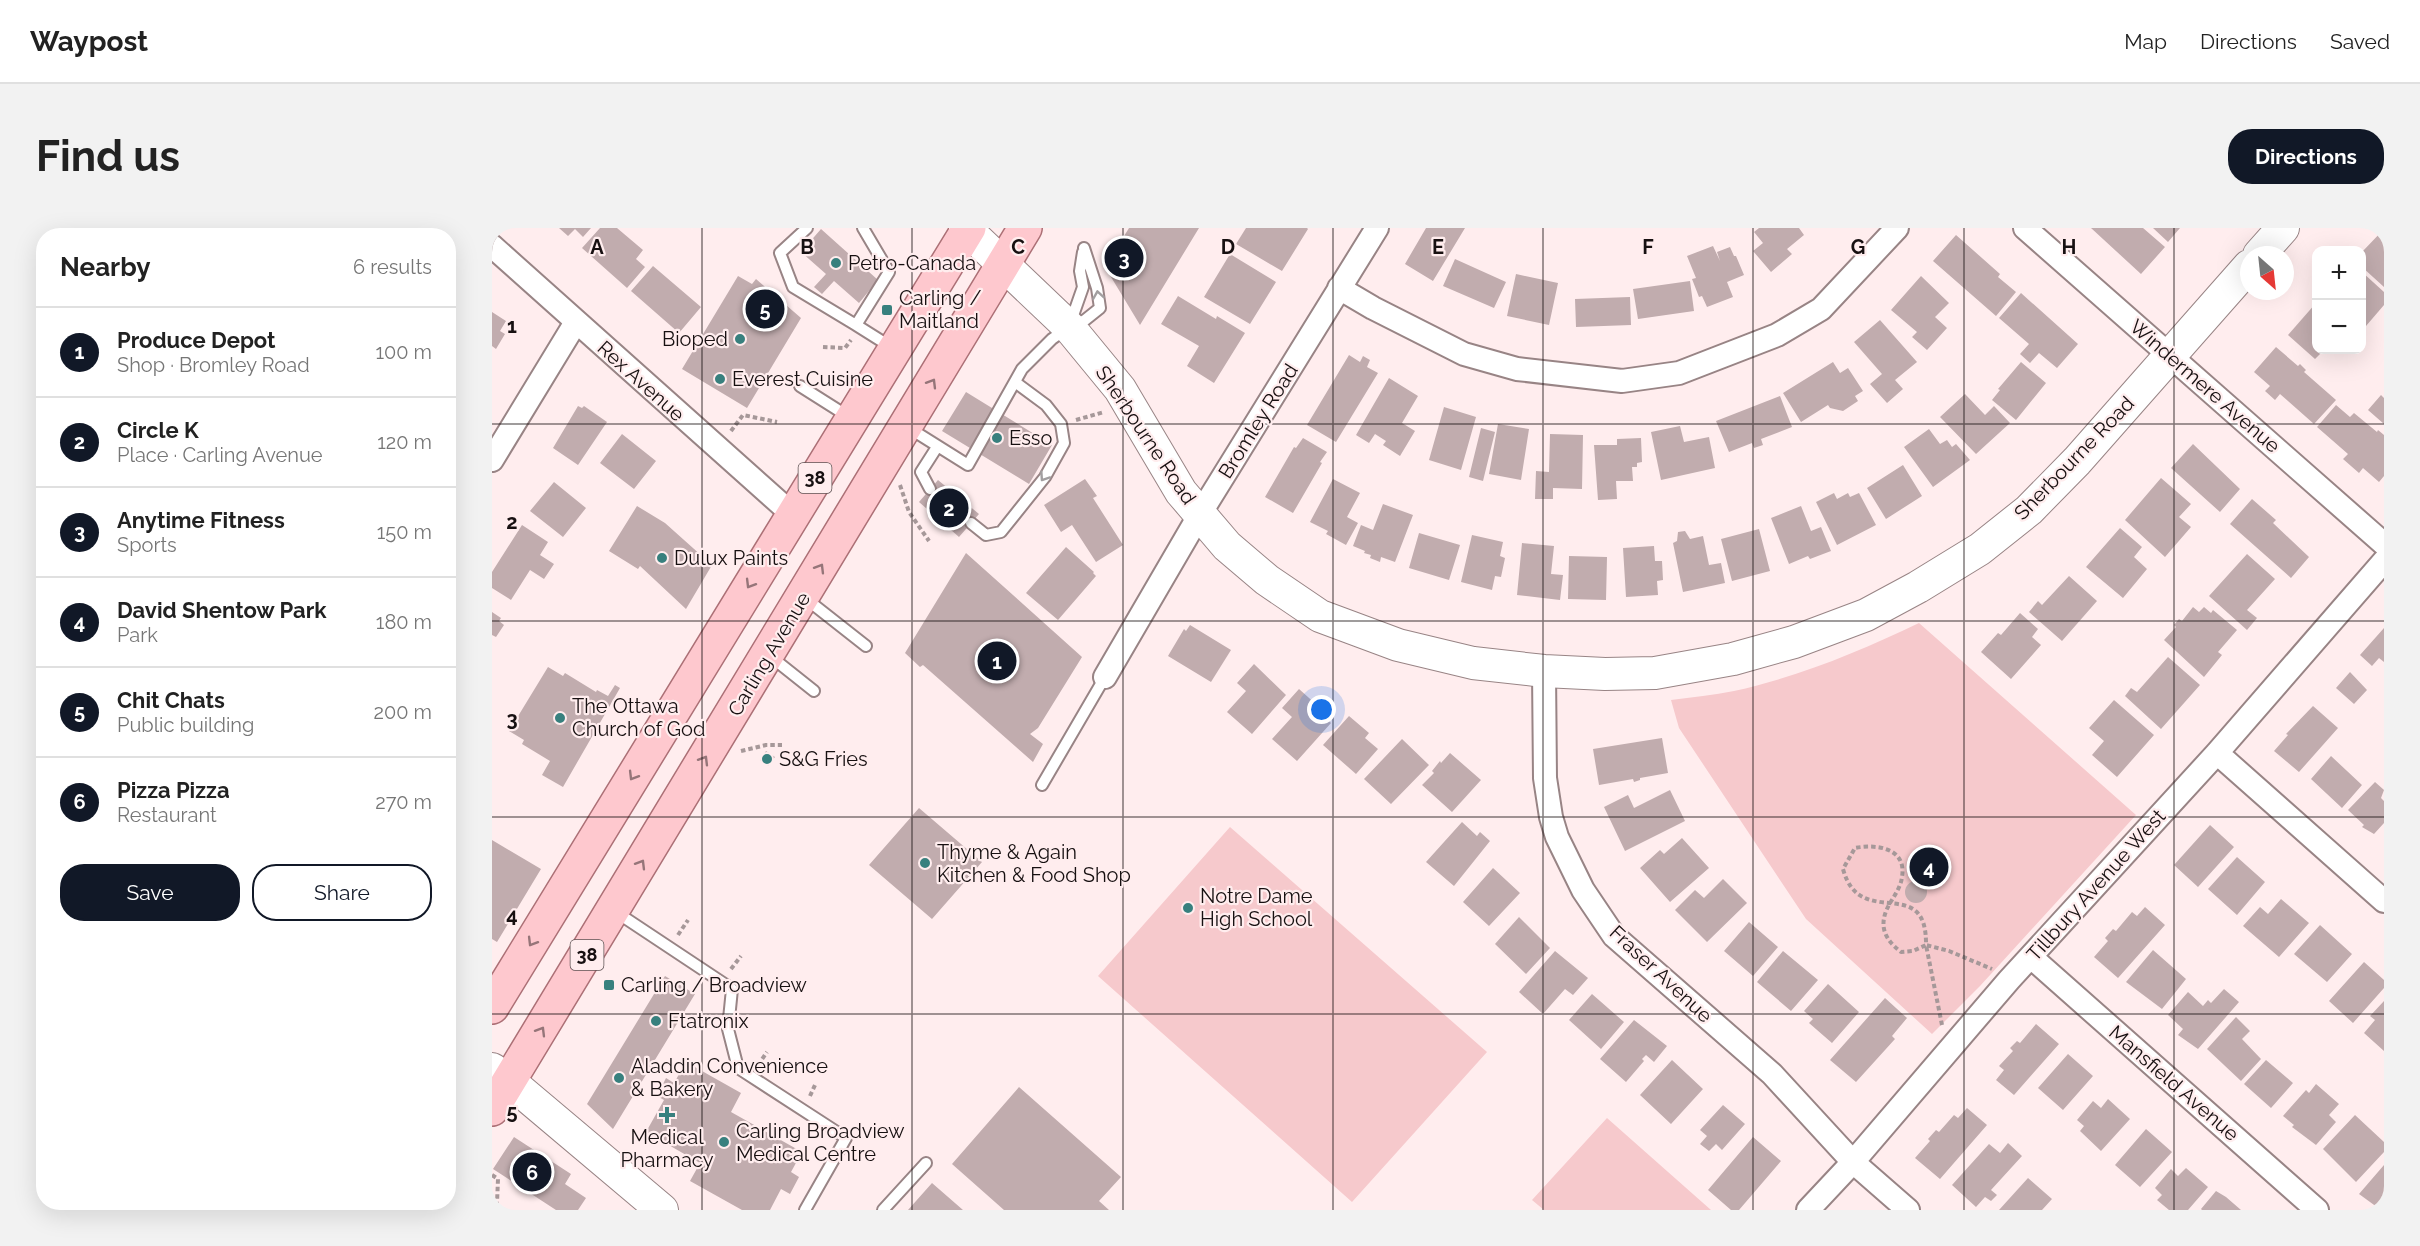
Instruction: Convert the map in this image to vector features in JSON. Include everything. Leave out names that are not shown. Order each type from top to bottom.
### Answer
[{"type":"main road","name":"Carling Avenue","points":[[492,1109],[501,1075],[613,910],[1025,228]]},
{"type":"main road","name":"38","points":[[492,1007],[967,229]]},
{"type":"street","name":"Bromley Road","points":[[1106,677],[1200,514],[1377,228]]},
{"type":"street","points":[[1340,288],[1373,308],[1464,354],[1517,369],[1622,381],[1679,373],[1777,335],[1821,309],[1898,228]]},
{"type":"street","name":"Windermere Avenue","points":[[2025,228],[2384,544]]},
{"type":"street","points":[[2267,246],[2283,228]]},
{"type":"street","name":"Sherbourne Road","points":[[967,229],[1069,327],[1120,389],[1181,492],[1234,553],[1267,580],[1320,616],[1398,645],[1473,663],[1544,671],[1605,674],[1656,674],[1784,645],[1866,615],[1918,587],[1980,549],[2029,510],[2077,461],[2240,276]]},
{"type":"street","name":"Rex Avenue","points":[[492,246],[792,514]]},
{"type":"street","points":[[492,460],[576,322]]},
{"type":"street","name":"Tillbury Avenue West","points":[[1808,1210],[1853,1162],[2009,980],[2217,753],[2384,561]]},
{"type":"street","name":"Fraser Avenue","points":[[1544,671],[1545,778],[1551,817],[1557,837],[1583,890],[1614,936],[1772,1074],[1853,1162],[1908,1210]]},
{"type":"street","points":[[2217,753],[2384,901]]},
{"type":"street","name":"Mansfield Avenue","points":[[2031,957],[2317,1210]]},
{"type":"street","points":[[501,1075],[662,1210]]},
{"type":"lane","points":[[807,228],[780,253],[793,287],[894,349]]},
{"type":"lane","points":[[858,326],[889,272],[863,228]]},
{"type":"lane","points":[[906,426],[968,465],[1022,369],[1052,339],[1069,327],[1085,320],[1100,308],[1097,288],[1084,248],[1080,271],[1083,287],[1069,327]]},
{"type":"lane","points":[[971,523],[986,536],[1001,532],[1045,477],[1064,443],[1061,424],[1046,405],[1015,382]]},
{"type":"lane","points":[[800,386],[851,419]]},
{"type":"lane","points":[[930,489],[921,472],[937,447]]},
{"type":"lane","points":[[803,597],[866,646]]},
{"type":"lane","points":[[768,655],[814,690]]},
{"type":"lane","points":[[1042,784],[1106,677]]},
{"type":"lane","points":[[613,910],[732,989],[728,1029],[738,1068],[846,1138],[805,1210]]},
{"type":"lane","points":[[884,1210],[926,1163]]},
{"type":"path","points":[[823,347],[845,348],[858,326]]},
{"type":"path","points":[[1061,424],[1107,411]]},
{"type":"path","points":[[718,448],[743,416],[777,422]]},
{"type":"path","points":[[896,480],[909,512],[929,541]]},
{"type":"path","points":[[731,754],[766,745],[782,745]]},
{"type":"path","points":[[1948,1049],[1926,945],[1926,928],[1922,915],[1902,903],[1890,903],[1881,904],[1857,894],[1847,883],[1843,868],[1855,848],[1872,844],[1889,849],[1901,862],[1903,875],[1890,903],[1883,915],[1884,928],[1889,942],[1901,952],[1913,951],[1926,945],[1949,951],[1989,968],[2009,980]]},
{"type":"path","points":[[678,935],[688,920]]},
{"type":"path","points":[[731,970],[741,956]]},
{"type":"path","points":[[756,1068],[767,1052]]},
{"type":"path","points":[[809,1100],[815,1085]]},
{"type":"path","points":[[492,1175],[498,1179],[497,1203]]},
{"type":"shaded area","points":[[1919,623],[2136,815],[1980,986],[1932,1034],[1806,919],[1679,728],[1671,700],[1734,691],[1805,671]]},
{"type":"shaded area","points":[[1230,827],[1487,1052],[1352,1202],[1098,976]]},
{"type":"shaded area","points":[[1607,1118],[1711,1210],[1544,1210],[1532,1200]]},
{"type":"building","points":[[559,228],[591,228],[583,237],[575,229],[568,236]]},
{"type":"building","points":[[600,228],[617,228],[643,250],[636,259],[645,267],[627,288],[582,248]]},
{"type":"building","points":[[1129,228],[1199,228],[1140,325],[1105,267]]},
{"type":"building","points":[[1246,228],[1308,229],[1282,271],[1236,244]]},
{"type":"building","points":[[1426,228],[1465,228],[1433,281],[1405,264]]},
{"type":"building","points":[[1759,228],[1799,228],[1804,235],[1787,249],[1792,254],[1771,272],[1753,251],[1763,243],[1754,232]]},
{"type":"building","points":[[2091,228],[2143,228],[2165,247],[2141,274]]},
{"type":"building","points":[[2153,228],[2180,228],[2168,242]]},
{"type":"building","name":"Petro-Canada","points":[[821,229],[878,280],[859,303],[834,281],[822,294],[814,287],[826,274],[801,252]]},
{"type":"building","points":[[2384,229],[2384,287],[2366,271],[2366,248]]},
{"type":"building","points":[[1956,235],[2000,274],[1998,277],[2016,292],[1996,316],[1933,261]]},
{"type":"building","points":[[1713,246],[1720,261],[1717,252],[1730,247],[1744,275],[1727,282],[1733,297],[1707,307],[1702,296],[1699,297],[1692,279],[1696,278],[1687,256]]},
{"type":"building","points":[[1230,254],[1276,282],[1250,324],[1204,297]]},
{"type":"building","points":[[1455,259],[1506,282],[1494,308],[1443,286]]},
{"type":"building","points":[[653,266],[701,307],[679,333],[631,291]]},
{"type":"building","points":[[1516,274],[1558,283],[1549,325],[1507,316]]},
{"type":"building","points":[[738,276],[752,284],[756,279],[801,318],[747,408],[682,369]]},
{"type":"building","points":[[1921,276],[1949,303],[1935,317],[1947,328],[1927,350],[1912,337],[1917,332],[1891,310]]},
{"type":"building","points":[[2366,276],[2384,292],[2384,305],[2366,326]]},
{"type":"building","points":[[1690,281],[1694,311],[1638,319],[1633,289]]},
{"type":"building","points":[[2021,293],[2078,344],[2057,368],[2039,353],[2030,363],[2020,354],[2029,344],[1999,318]]},
{"type":"building","points":[[1178,296],[1245,333],[1214,383],[1187,366],[1199,346],[1161,324]]},
{"type":"building","points":[[1630,297],[1631,325],[1576,327],[1575,299]]},
{"type":"building","points":[[2312,308],[2312,354],[2320,354],[2315,359],[2288,335]]},
{"type":"building","points":[[492,312],[506,321],[500,331],[505,334],[496,349],[492,346]]},
{"type":"building","points":[[1880,320],[1917,362],[1895,380],[1903,389],[1887,403],[1870,384],[1882,374],[1854,342]]},
{"type":"building","points":[[2276,347],[2298,366],[2300,364],[2306,370],[2304,372],[2336,400],[2314,424],[2280,394],[2275,400],[2265,391],[2270,386],[2254,372]]},
{"type":"building","points":[[1349,355],[1360,362],[1363,356],[1370,360],[1367,367],[1378,373],[1336,442],[1307,425]]},
{"type":"building","points":[[1833,362],[1840,373],[1848,368],[1863,391],[1855,396],[1858,401],[1843,411],[1830,408],[1828,405],[1801,422],[1783,393]]},
{"type":"building","points":[[2021,362],[2046,383],[2016,420],[1992,400],[2000,390],[1998,389]]},
{"type":"building","points":[[1389,378],[1418,396],[1402,423],[1415,431],[1400,456],[1383,445],[1386,441],[1375,434],[1369,443],[1356,435]]},
{"type":"building","name":"Esso","points":[[966,392],[1052,445],[1029,484],[942,431]]},
{"type":"building","points":[[1965,394],[1985,415],[1994,406],[2010,423],[1976,454],[1940,417]]},
{"type":"building","points":[[2381,395],[2384,398],[2384,424],[2368,410]]},
{"type":"building","points":[[1780,396],[1792,427],[1761,439],[1763,445],[1754,448],[1752,443],[1729,452],[1716,421]]},
{"type":"building","points":[[2336,405],[2350,417],[2354,413],[2384,435],[2384,476],[2379,482],[2363,468],[2359,473],[2343,459],[2348,454],[2317,427]]},
{"type":"building","points":[[578,406],[582,408],[584,406],[607,422],[578,465],[553,448]]},
{"type":"building","points":[[1444,407],[1476,417],[1461,470],[1429,460]]},
{"type":"building","points":[[1498,424],[1529,429],[1521,480],[1489,474]]},
{"type":"building","points":[[1680,426],[1684,442],[1709,437],[1715,468],[1661,480],[1651,432]]},
{"type":"building","points":[[1481,428],[1495,432],[1483,481],[1469,477]]},
{"type":"building","points":[[1929,429],[1940,444],[1947,440],[1952,447],[1956,444],[1970,460],[1933,487],[1904,447]]},
{"type":"building","points":[[622,434],[656,461],[634,489],[600,463]]},
{"type":"building","points":[[1550,434],[1583,435],[1582,489],[1553,488],[1553,499],[1535,499],[1536,471],[1549,472]]},
{"type":"building","points":[[1303,438],[1327,452],[1293,513],[1265,497],[1294,447],[1296,448]]},
{"type":"building","points":[[1641,438],[1642,462],[1637,463],[1637,467],[1632,467],[1633,481],[1616,481],[1617,499],[1598,500],[1594,445],[1617,445],[1617,439]]},
{"type":"building","points":[[2193,444],[2240,489],[2220,512],[2171,468]]},
{"type":"building","points":[[1903,465],[1922,496],[1886,519],[1867,488]]},
{"type":"building","points":[[2161,478],[2191,504],[2179,517],[2191,527],[2165,557],[2125,520]]},
{"type":"building","points":[[1085,479],[1097,496],[1093,498],[1123,545],[1096,562],[1072,525],[1061,532],[1044,505]]},
{"type":"building","points":[[1333,479],[1360,493],[1347,517],[1358,523],[1346,545],[1326,534],[1328,531],[1310,522]]},
{"type":"building","points":[[938,480],[979,514],[959,537],[919,502]]},
{"type":"building","points":[[554,482],[586,508],[563,537],[530,511]]},
{"type":"building","points":[[1834,493],[1837,499],[1848,493],[1850,497],[1859,493],[1876,525],[1837,545],[1816,502]]},
{"type":"building","points":[[2252,499],[2276,520],[2273,523],[2309,557],[2291,578],[2230,524]]},
{"type":"building","points":[[1383,504],[1413,515],[1395,562],[1381,557],[1380,562],[1370,558],[1371,555],[1364,553],[1365,551],[1353,546],[1361,525],[1373,530]]},
{"type":"building","name":"Dulux Paints","points":[[637,506],[665,523],[712,565],[686,609],[640,566],[638,569],[609,551]]},
{"type":"building","points":[[1801,506],[1811,531],[1821,527],[1831,551],[1810,559],[1808,556],[1789,564],[1771,518]]},
{"type":"building","points":[[522,525],[548,542],[540,555],[554,564],[544,579],[530,570],[511,600],[492,588],[492,572]]},
{"type":"building","points":[[2120,528],[2142,547],[2134,557],[2147,569],[2123,598],[2086,567]]},
{"type":"building","points":[[1759,529],[1770,571],[1732,581],[1721,539]]},
{"type":"building","points":[[1685,531],[1690,539],[1703,536],[1709,565],[1721,563],[1725,583],[1683,592],[1673,543],[1677,541],[1678,532]]},
{"type":"building","points":[[1419,533],[1460,545],[1449,580],[1409,568]]},
{"type":"building","points":[[1472,535],[1503,542],[1500,556],[1505,558],[1501,577],[1495,576],[1492,590],[1461,582]]},
{"type":"building","points":[[1522,543],[1554,546],[1551,574],[1563,575],[1560,600],[1517,595]]},
{"type":"building","points":[[1654,546],[1655,561],[1662,561],[1663,580],[1657,581],[1658,595],[1626,597],[1623,548]]},
{"type":"building","points":[[1066,547],[1096,576],[1058,620],[1026,593]]},
{"type":"building","points":[[966,553],[1082,657],[1038,728],[1030,734],[1043,744],[1033,762],[923,665],[920,667],[905,653]]},
{"type":"building","points":[[2247,554],[2275,579],[2247,610],[2257,618],[2247,630],[2209,596]]},
{"type":"building","points":[[1569,556],[1607,557],[1606,600],[1568,599]]},
{"type":"building","points":[[2069,576],[2097,601],[2062,641],[2029,612],[2038,601],[2042,605]]},
{"type":"building","points":[[2193,607],[2199,612],[2204,607],[2211,613],[2213,610],[2237,630],[2218,652],[2222,655],[2204,677],[2164,640],[2176,627],[2174,625],[2179,619],[2182,621]]},
{"type":"building","points":[[492,612],[501,618],[499,621],[504,625],[496,637],[492,635]]},
{"type":"building","points":[[2020,613],[2038,629],[2032,637],[2041,645],[2011,679],[1981,652],[1998,633],[2001,635]]},
{"type":"building","points":[[1190,625],[1231,650],[1211,682],[1168,656],[1184,629],[1186,631]]},
{"type":"building","points":[[2384,628],[2384,662],[2379,658],[2372,666],[2360,655]]},
{"type":"building","points":[[2168,657],[2200,685],[2161,729],[2125,696],[2131,688],[2137,692]]},
{"type":"building","points":[[1254,664],[1286,695],[1252,734],[1227,712],[1246,691],[1237,683]]},
{"type":"building","name":"The Ottawa Church of God","points":[[548,667],[563,676],[565,673],[596,692],[597,690],[608,696],[615,685],[620,688],[563,787],[542,775],[550,761],[522,744],[524,740],[509,731]]},
{"type":"building","points":[[2350,672],[2367,690],[2354,704],[2336,688]]},
{"type":"building","points":[[1299,689],[1318,706],[1316,708],[1331,723],[1297,761],[1272,739],[1292,717],[1282,708]]},
{"type":"building","points":[[2114,700],[2154,735],[2117,777],[2092,755],[2104,741],[2089,728]]},
{"type":"building","points":[[2313,706],[2338,728],[2299,772],[2274,751],[2288,735],[2286,734]]},
{"type":"building","points":[[1349,716],[1369,733],[1365,738],[1378,749],[1356,774],[1323,745]]},
{"type":"building","points":[[1662,738],[1668,773],[1640,778],[1634,782],[1633,779],[1599,785],[1593,749]]},
{"type":"building","points":[[1402,739],[1429,765],[1391,804],[1364,779]]},
{"type":"building","name":"S&G Fries","points":[[766,751],[775,757],[768,766],[760,760]]},
{"type":"building","points":[[1450,753],[1481,780],[1452,812],[1422,785],[1434,773],[1432,771],[1440,761],[1441,763]]},
{"type":"building","points":[[2331,756],[2362,785],[2342,808],[2311,779]]},
{"type":"building","points":[[2375,782],[2384,790],[2381,798],[2384,801],[2384,823],[2374,834],[2362,827],[2364,825],[2348,810]]},
{"type":"building","points":[[1670,790],[1685,821],[1625,851],[1604,807],[1628,795],[1634,808]]},
{"type":"building","name":"Thyme & Again Kitchen & Food Shop","points":[[919,808],[982,862],[932,919],[869,865]]},
{"type":"building","points":[[1462,822],[1477,836],[1480,832],[1490,841],[1454,886],[1426,862]]},
{"type":"building","points":[[2210,825],[2234,847],[2198,887],[2174,865]]},
{"type":"building","points":[[1682,838],[1709,868],[1670,902],[1640,868],[1660,850],[1664,854]]},
{"type":"building","points":[[492,840],[541,869],[497,942],[492,939]]},
{"type":"building","points":[[2237,857],[2265,882],[2237,915],[2208,889]]},
{"type":"building","points":[[1493,868],[1520,893],[1489,926],[1463,902]]},
{"type":"building","points":[[1723,879],[1747,903],[1707,942],[1675,910],[1695,890],[1704,898]]},
{"type":"building","points":[[1916,881],[1924,884],[1927,892],[1924,900],[1916,903],[1908,900],[1905,892],[1908,884]]},
{"type":"building","points":[[2281,899],[2309,923],[2279,957],[2243,926],[2260,907],[2268,914]]},
{"type":"building","points":[[2145,907],[2165,925],[2118,978],[2094,957],[2108,941],[2105,938],[2113,929],[2116,931],[2132,912],[2137,916]]},
{"type":"building","points":[[1519,917],[1550,948],[1526,974],[1495,944]]},
{"type":"building","points":[[1749,922],[1778,947],[1753,976],[1724,951]]},
{"type":"building","points":[[2320,925],[2352,954],[2327,982],[2294,954]]},
{"type":"building","points":[[2153,950],[2186,979],[2162,1009],[2126,982]]},
{"type":"building","points":[[1555,951],[1588,978],[1573,995],[1565,989],[1543,1014],[1519,992]]},
{"type":"building","points":[[1783,951],[1818,980],[1791,1011],[1757,982]]},
{"type":"building","points":[[2364,962],[2384,980],[2384,988],[2353,1023],[2329,1001]]},
{"type":"building","points":[[665,976],[695,994],[613,1129],[587,1104]]},
{"type":"building","points":[[1828,984],[1859,1012],[1832,1043],[1809,1023],[1813,1019],[1804,1011]]},
{"type":"building","points":[[2224,989],[2239,1002],[2198,1049],[2178,1035],[2183,1029],[2168,1015],[2188,992],[2203,1006],[2208,1000],[2211,1003]]},
{"type":"building","points":[[1592,994],[1624,1022],[1601,1049],[1569,1020]]},
{"type":"building","points":[[1885,998],[1907,1018],[1892,1036],[1895,1039],[1856,1082],[1830,1060]]},
{"type":"building","points":[[2384,1001],[2384,1051],[2364,1033],[2375,1020],[2370,1016]]},
{"type":"building","points":[[2236,1017],[2250,1031],[2242,1039],[2261,1059],[2241,1081],[2207,1049]]},
{"type":"building","points":[[1634,1020],[1667,1046],[1654,1062],[1646,1055],[1642,1059],[1644,1061],[1626,1082],[1600,1059]]},
{"type":"building","points":[[2036,1024],[2059,1044],[2014,1095],[1996,1080],[2004,1070],[1999,1066],[2013,1051],[2010,1048],[2017,1041],[2020,1043]]},
{"type":"building","points":[[2068,1054],[2093,1076],[2063,1110],[2038,1088]]},
{"type":"building","points":[[1672,1060],[1703,1089],[1671,1124],[1640,1095]]},
{"type":"building","points":[[2266,1060],[2293,1083],[2271,1108],[2244,1084]]},
{"type":"building","name":"Carling Broadview Medical Centre","points":[[686,1062],[741,1093],[731,1112],[802,1152],[791,1172],[799,1177],[790,1194],[781,1189],[770,1210],[742,1210],[690,1181],[700,1163],[646,1132],[664,1100],[657,1096],[666,1078],[674,1083]]},
{"type":"building","points":[[2316,1084],[2339,1104],[2329,1115],[2336,1122],[2316,1145],[2292,1127],[2294,1125],[2283,1116],[2306,1090],[2309,1093]]},
{"type":"building","points":[[1019,1087],[1121,1177],[1099,1201],[1109,1210],[1004,1210],[952,1164]]},
{"type":"building","points":[[2108,1099],[2130,1119],[2101,1151],[2080,1131],[2084,1126],[2077,1120],[2093,1101],[2101,1108]]},
{"type":"building","points":[[1723,1105],[1745,1124],[1722,1150],[1716,1144],[1709,1151],[1700,1144],[1707,1136],[1700,1130]]},
{"type":"building","points":[[1967,1108],[1987,1125],[1940,1179],[1915,1158],[1930,1141],[1928,1139],[1936,1130],[1939,1132],[1954,1115],[1958,1118]]},
{"type":"building","points":[[2355,1115],[2384,1142],[2384,1152],[2356,1182],[2323,1149]]},
{"type":"building","points":[[2146,1129],[2172,1152],[2140,1187],[2115,1165]]},
{"type":"building","points":[[514,1137],[571,1174],[565,1184],[586,1198],[578,1210],[556,1210],[493,1169]]},
{"type":"building","points":[[1753,1137],[1781,1161],[1739,1210],[1731,1210],[1708,1190]]},
{"type":"building","points":[[2008,1143],[2022,1156],[1991,1190],[1997,1195],[1991,1201],[1985,1197],[1976,1207],[1952,1185],[1989,1144],[2000,1153]]},
{"type":"building","points":[[2384,1165],[2384,1210],[2381,1210],[2359,1194]]},
{"type":"building","points":[[2186,1168],[2208,1187],[2188,1210],[2169,1210],[2157,1200],[2162,1195],[2155,1188],[2171,1169],[2178,1176]]},
{"type":"building","points":[[2028,1178],[2052,1199],[2042,1210],[1999,1210]]},
{"type":"building","points":[[932,1183],[963,1210],[908,1210]]},
{"type":"building","points":[[2216,1191],[2226,1197],[2241,1210],[2202,1210]]},
{"type":"place","name":"Anytime Fitness","points":[[1124,258]]},
{"type":"place","name":"Petro-Canada","points":[[836,263]]},
{"type":"place","name":"Chit Chats","points":[[765,309]]},
{"type":"place","name":"Carling / Maitland","points":[[887,310]]},
{"type":"place","name":"Bioped","points":[[740,339]]},
{"type":"place","name":"Everest Cuisine","points":[[720,379]]},
{"type":"place","name":"Esso","points":[[997,438]]},
{"type":"place","name":"Circle K","points":[[949,508]]},
{"type":"place","name":"Dulux Paints","points":[[662,558]]},
{"type":"place","name":"Produce Depot","points":[[997,661]]},
{"type":"place","name":"The Ottawa Church of God","points":[[560,718]]},
{"type":"place","name":"S&G Fries","points":[[767,759]]},
{"type":"place","name":"Thyme & Again Kitchen & Food Shop","points":[[925,863]]},
{"type":"place","name":"David Shentow Park","points":[[1929,867]]},
{"type":"place","name":"Notre Dame High School","points":[[1188,908]]},
{"type":"place","name":"Carling / Broadview","points":[[609,985]]},
{"type":"place","name":"Ftatronix","points":[[656,1021]]},
{"type":"place","name":"Aladdin Convenience & Bakery","points":[[619,1078]]},
{"type":"place","name":"Medical Pharmacy","points":[[667,1115]]},
{"type":"place","name":"Carling Broadview Medical Centre","points":[[724,1142]]},
{"type":"place","name":"Pizza Pizza","points":[[532,1172]]}]
